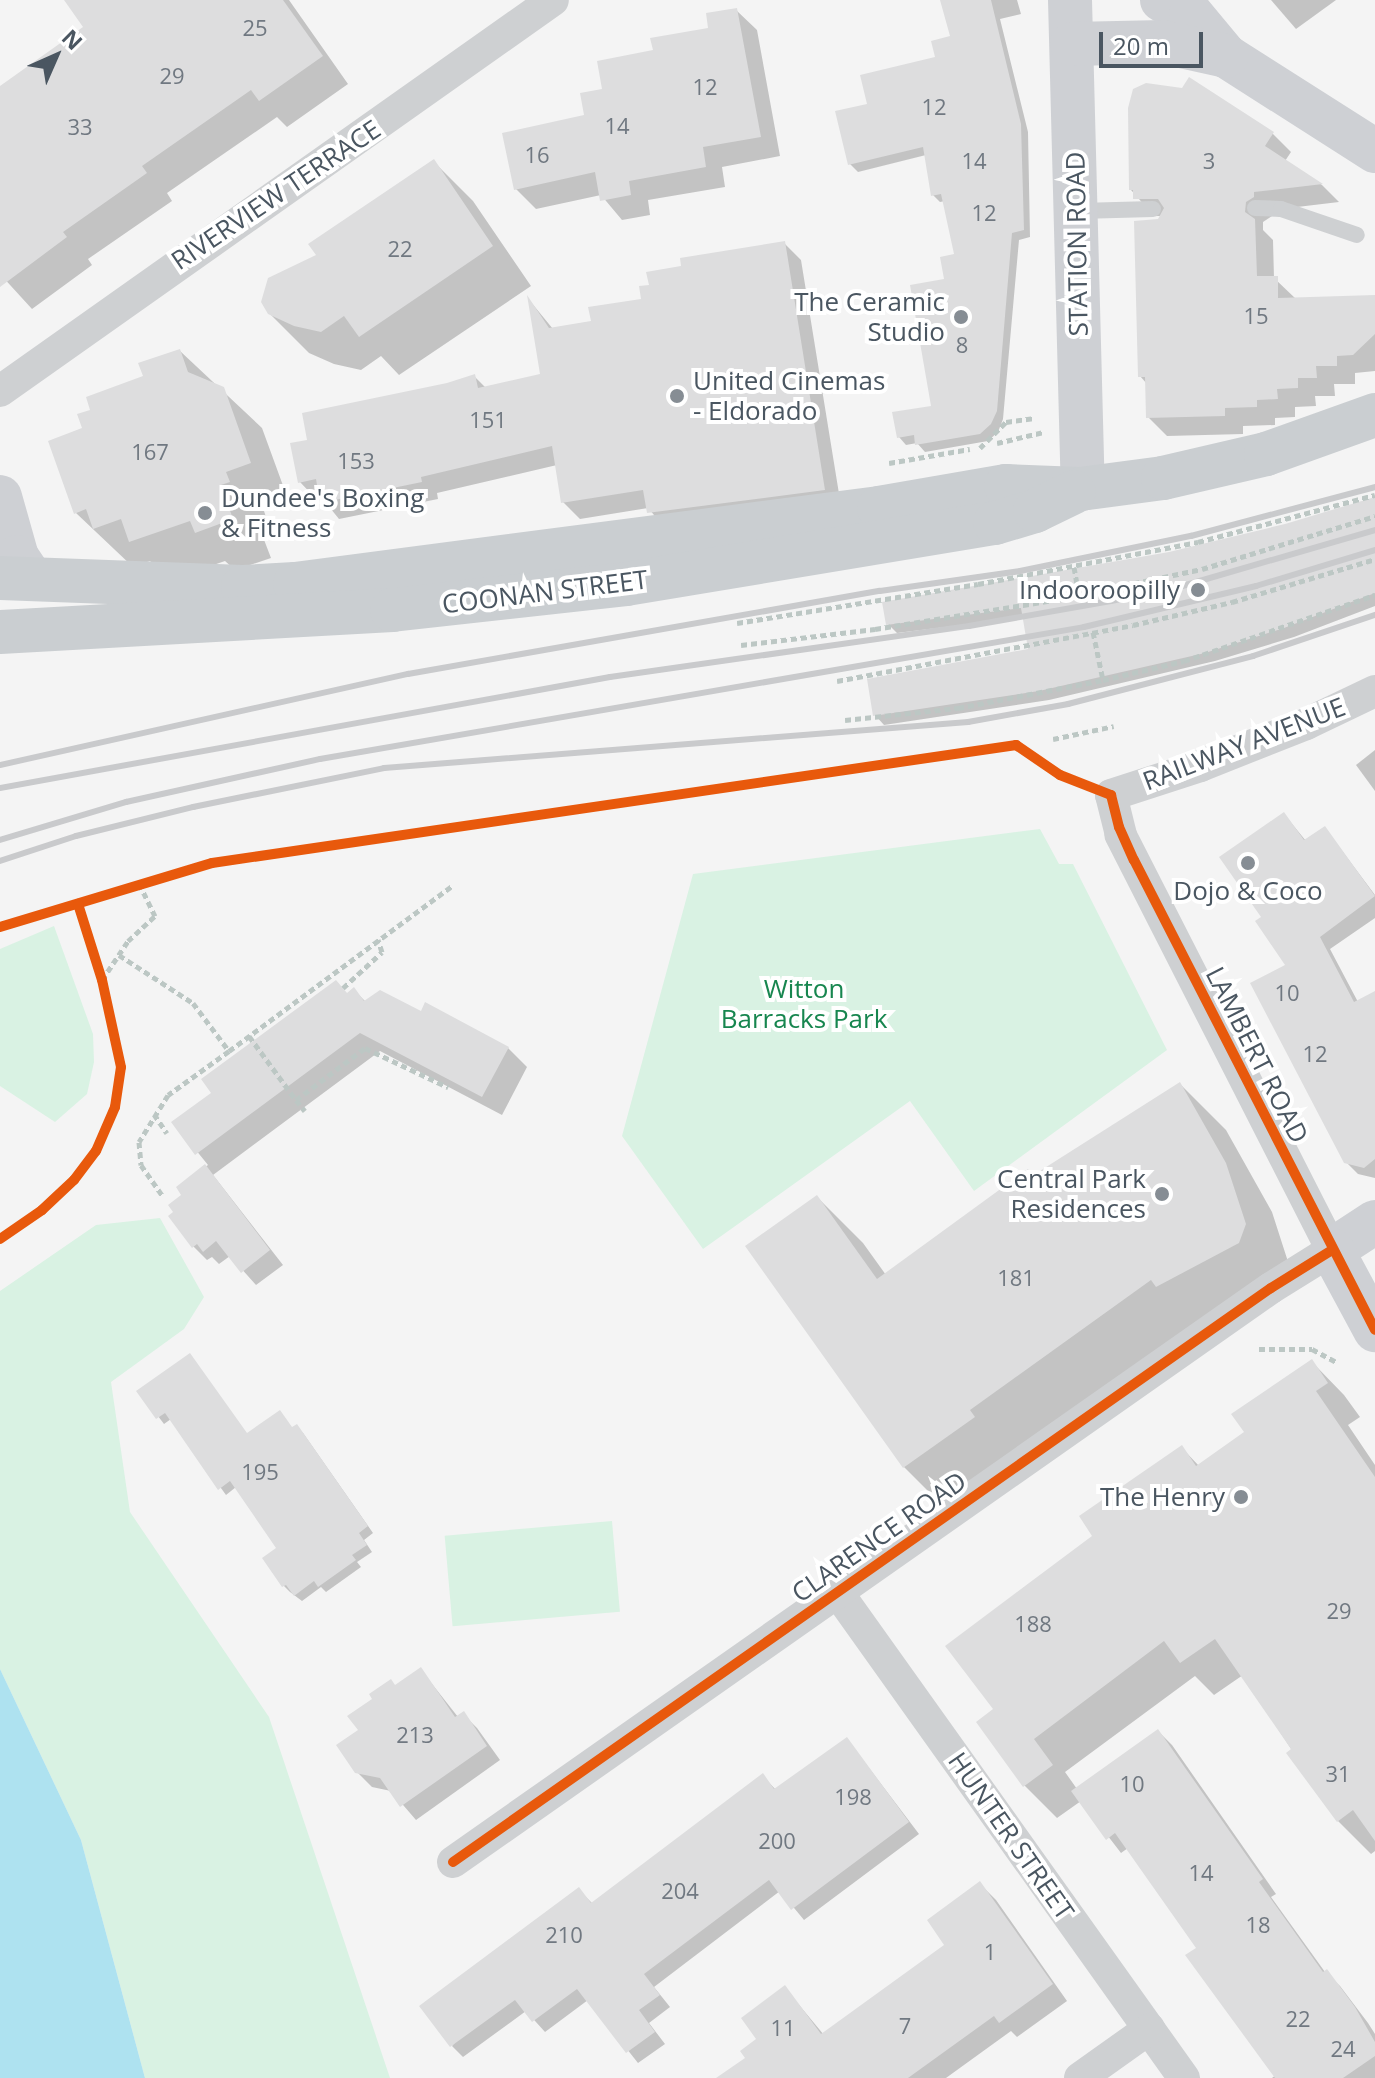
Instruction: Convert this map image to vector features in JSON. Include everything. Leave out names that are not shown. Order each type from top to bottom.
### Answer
[{"type":"main road","name":"COONAN STREET","points":[[1328,430],[1375,387]]},
{"type":"main road","name":"COONAN STREET","points":[[10,583],[243,587],[295,584],[879,508],[1006,486],[1081,489],[1203,471],[1266,454],[1375,415]]},
{"type":"main road","name":"COONAN STREET","points":[[0,632],[248,620],[495,600],[701,572],[1010,519],[1081,489]]},
{"type":"main road","points":[[10,583],[34,607],[248,620]]},
{"type":"street","name":"RIVERVIEW TERRACE","points":[[0,391],[553,0]]},
{"type":"street","name":"STATION ROAD","points":[[1070,0],[1081,489]]},
{"type":"street","points":[[1162,0],[1191,14],[1226,56],[1369,144]]},
{"type":"street","points":[[1072,44],[1163,42],[1226,56]]},
{"type":"street","points":[[0,497],[17,557],[10,583]]},
{"type":"street","name":"RAILWAY AVENUE","points":[[1111,795],[1200,766],[1292,730],[1375,691]]},
{"type":"street","name":"LAMBERT ROAD","points":[[1111,795],[1119,827],[1134,860],[1375,1330]]},
{"type":"street","name":"CLARENCE ROAD","points":[[453,1862],[1258,1297],[1375,1222]]},
{"type":"street","name":"HUNTER STREET","points":[[838,1593],[1184,2078]]},
{"type":"street","points":[[1080,2078],[1149,2029]]},
{"type":"lane","points":[[1255,208],[1281,209],[1357,235]]},
{"type":"lane","points":[[1076,211],[1153,209]]},
{"type":"path","points":[[876,465],[982,448],[1006,422],[1035,418]]},
{"type":"path","points":[[997,443],[1045,432]]},
{"type":"path","points":[[737,623],[1074,567],[1198,542],[1375,495]]},
{"type":"path","points":[[741,645],[937,620],[1079,595],[1202,569],[1375,516]]},
{"type":"path","points":[[837,681],[1232,602],[1375,559]]},
{"type":"path","points":[[1074,567],[1079,595]]},
{"type":"path","points":[[845,720],[958,708],[1184,661],[1375,595]]},
{"type":"path","points":[[1093,632],[1103,680]]},
{"type":"path","points":[[1053,739],[1114,726]]},
{"type":"path","points":[[127,889],[154,881]]},
{"type":"path","points":[[102,980],[119,955],[155,916],[140,885]]},
{"type":"path","points":[[163,1196],[141,1165],[139,1142],[168,1095],[453,885]]},
{"type":"path","points":[[343,988],[382,952],[378,940]]},
{"type":"path","points":[[119,955],[193,1003],[229,1051]]},
{"type":"path","points":[[98,967],[105,995]]},
{"type":"path","points":[[249,1036],[305,1111]]},
{"type":"path","points":[[296,1100],[365,1048],[448,1087]]},
{"type":"path","points":[[154,1114],[167,1133]]},
{"type":"path","points":[[1259,1349],[1312,1349],[1336,1362]]},
{"type":"green space","name":"Witton Barracks Park","points":[[1040,829],[1059,864],[1073,864],[1167,1050],[974,1191],[910,1101],[703,1249],[622,1136],[693,874]]},
{"type":"green space","points":[[54,926],[93,1034],[94,1062],[87,1094],[55,1122],[0,1086],[0,949]]},
{"type":"green space","points":[[160,1218],[204,1297],[184,1329],[111,1382],[130,1512],[269,1717],[390,2078],[145,2078],[81,1840],[0,1669],[0,1291],[96,1225]]},
{"type":"green space","points":[[612,1521],[620,1612],[453,1626],[445,1536]]},
{"type":"water","points":[[0,1669],[81,1840],[145,2078],[0,2078]]},
{"type":"building","points":[[64,0],[283,0],[323,56],[259,101],[251,90],[142,166],[147,173],[63,232],[67,237],[0,287],[0,86],[83,27]]},
{"type":"building","points":[[940,0],[991,0],[1021,124],[1024,230],[1012,233],[997,411],[991,424],[980,434],[915,445],[914,435],[897,438],[892,412],[931,406],[910,285],[944,279],[940,257],[954,254],[941,194],[931,196],[923,147],[848,165],[835,111],[867,104],[860,75],[935,57],[931,41],[950,36]]},
{"type":"building","points":[[737,8],[761,137],[703,147],[706,167],[629,181],[631,195],[600,201],[595,172],[514,190],[502,133],[584,115],[580,93],[602,89],[597,61],[653,50],[650,38],[708,28],[706,13]]},
{"type":"building","points":[[1189,77],[1274,132],[1265,146],[1323,184],[1254,192],[1254,197],[1246,202],[1245,212],[1255,219],[1257,276],[1278,276],[1278,298],[1375,295],[1375,334],[1353,355],[1337,356],[1337,366],[1316,366],[1317,378],[1298,378],[1298,388],[1277,389],[1278,399],[1257,400],[1257,407],[1225,408],[1225,416],[1146,418],[1145,377],[1138,377],[1134,221],[1158,219],[1164,208],[1158,199],[1133,199],[1133,190],[1129,190],[1128,108],[1133,89],[1146,83],[1182,88]]},
{"type":"building","points":[[434,159],[493,246],[359,337],[344,316],[321,332],[294,326],[268,314],[261,302],[268,278],[316,255],[308,244]]},
{"type":"building","name":"United Cinemas - Eldorado","points":[[785,241],[825,490],[647,513],[643,490],[561,503],[552,446],[421,477],[422,482],[320,503],[316,479],[298,483],[290,443],[307,440],[302,413],[447,383],[475,374],[478,388],[540,374],[527,295],[549,328],[591,321],[588,307],[641,299],[639,286],[649,285],[646,272],[681,266],[680,258]]},
{"type":"building","points":[[180,349],[188,372],[224,387],[251,463],[226,472],[230,482],[221,485],[233,519],[195,533],[190,521],[129,542],[121,519],[93,529],[86,509],[74,514],[48,441],[82,428],[77,414],[90,410],[86,397],[143,376],[138,363]]},
{"type":"building","points":[[1375,497],[1375,593],[1284,628],[1205,653],[1039,691],[873,716],[867,679],[1028,649],[1021,608],[886,625],[882,602],[1169,552],[1285,524]]},
{"type":"building","points":[[1284,812],[1304,840],[1325,826],[1375,896],[1320,937],[1354,1002],[1375,991],[1375,1159],[1364,1168],[1344,1163],[1250,983],[1285,965],[1255,921],[1261,917],[1219,857]]},
{"type":"building","points":[[336,980],[347,993],[354,987],[364,1001],[380,990],[421,1011],[425,1002],[509,1047],[482,1097],[360,1033],[195,1155],[171,1122],[211,1093],[201,1079]]},
{"type":"building","points":[[1180,1082],[1226,1163],[1246,1224],[1239,1243],[1156,1287],[1151,1280],[970,1410],[975,1417],[903,1468],[745,1246],[817,1195],[877,1279],[1028,1169],[1032,1176]]},
{"type":"building","points":[[205,1164],[270,1250],[241,1273],[216,1241],[203,1252],[197,1244],[192,1248],[168,1216],[173,1212],[168,1205],[181,1195],[176,1187]]},
{"type":"building","points":[[190,1353],[247,1433],[280,1410],[292,1427],[297,1424],[368,1526],[359,1533],[367,1545],[352,1555],[356,1560],[318,1587],[314,1581],[294,1596],[286,1585],[282,1587],[262,1558],[276,1548],[230,1481],[218,1490],[165,1413],[156,1419],[136,1391]]},
{"type":"building","points":[[1312,1359],[1328,1383],[1316,1391],[1375,1477],[1375,1841],[1353,1810],[1337,1822],[1286,1753],[1291,1749],[1215,1639],[1180,1663],[1164,1641],[1034,1739],[1053,1765],[1023,1787],[976,1722],[993,1709],[945,1646],[1092,1536],[1079,1516],[1182,1445],[1196,1466],[1244,1432],[1231,1414]]},
{"type":"building","points":[[421,1667],[455,1717],[464,1711],[487,1746],[400,1807],[380,1778],[355,1773],[336,1745],[358,1730],[347,1716],[372,1699],[369,1694],[391,1679],[395,1685]]},
{"type":"building","points":[[1158,1729],[1263,1879],[1259,1882],[1323,1972],[1327,1969],[1355,2007],[1375,2042],[1375,2056],[1343,2078],[1275,2078],[1185,1955],[1196,1948],[1115,1833],[1106,1840],[1071,1791]]},
{"type":"building","points":[[847,1737],[909,1822],[791,1910],[769,1880],[644,1974],[660,1995],[639,2010],[655,2032],[626,2053],[577,1989],[532,2022],[515,2000],[450,2047],[419,2006],[579,1887],[591,1903],[763,1773],[774,1789]]},
{"type":"building","points":[[980,1881],[1053,1984],[999,2023],[994,2016],[908,2078],[716,2078],[745,2058],[740,2051],[756,2039],[741,2018],[785,1985],[821,2034],[944,1945],[927,1920]]},
{"type":"railway","points":[[0,765],[408,674],[880,591],[1020,571],[1191,536],[1375,487]]},
{"type":"railway","points":[[0,788],[610,677],[969,626],[1111,601],[1179,587],[1375,530]]},
{"type":"railway","points":[[0,840],[126,802],[320,759],[1084,627],[1256,586],[1375,550]]},
{"type":"railway","points":[[0,861],[76,836],[193,807],[384,768],[968,722],[1068,704],[1253,656],[1375,615]]},
{"type":"cycle path","points":[[0,927],[212,863],[1016,745],[1060,775],[1111,795],[1119,827],[1134,860],[1375,1330]]},
{"type":"cycle path","points":[[0,1239],[42,1210],[74,1180],[96,1151],[115,1107],[121,1067],[102,980],[78,904]]},
{"type":"cycle path","points":[[453,1862],[1271,1288],[1332,1250]]},
{"type":"place","name":"The Ceramic Studio","points":[[961,317]]},
{"type":"place","name":"United Cinemas - Eldorado","points":[[677,396]]},
{"type":"place","name":"Dundee's Boxing & Fitness","points":[[205,513]]},
{"type":"place","name":"Indooroopilly","points":[[1198,590]]},
{"type":"place","name":"Dojo & Coco","points":[[1248,863]]},
{"type":"place","name":"Central Park Residences","points":[[1162,1194]]},
{"type":"place","name":"The Henry","points":[[1241,1497]]}]
